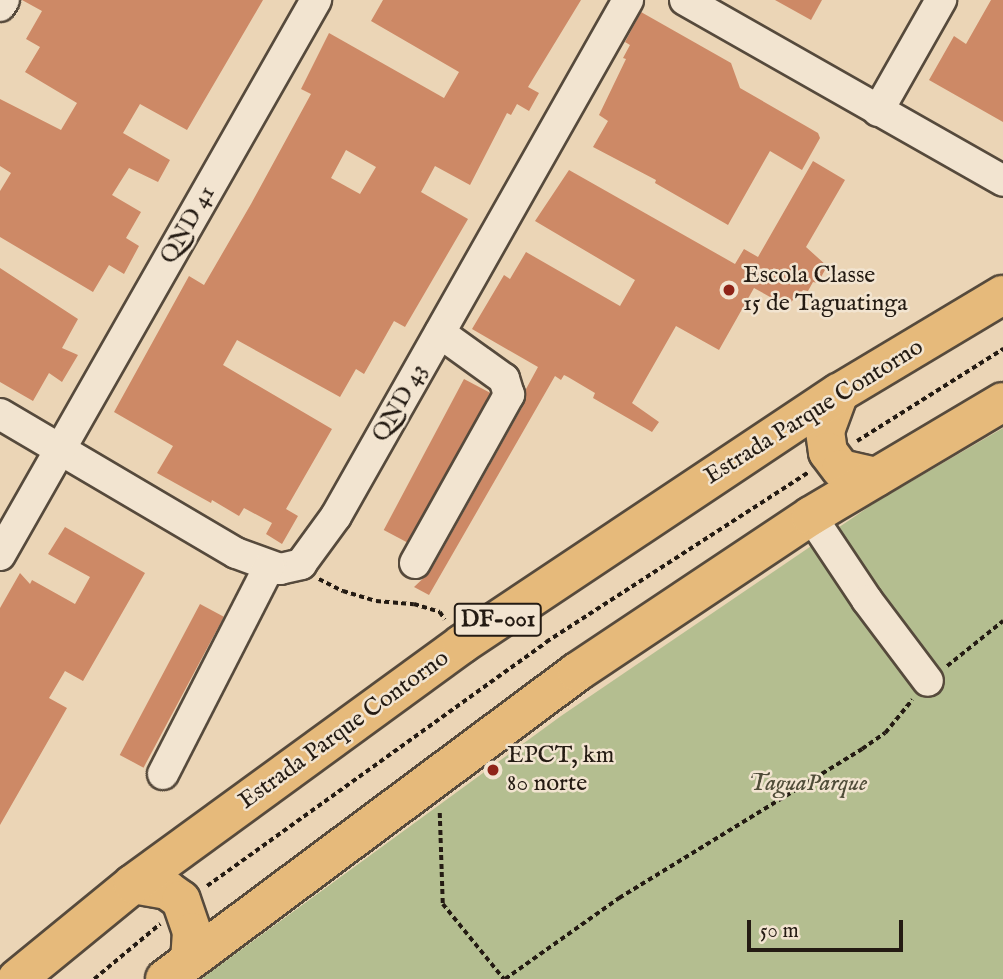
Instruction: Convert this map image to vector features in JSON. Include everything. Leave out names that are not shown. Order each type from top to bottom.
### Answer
[{"type":"highway","name":"Estrada Parque Contorno","points":[[17,979],[133,884],[462,644],[839,393],[1003,295]]},
{"type":"highway","points":[[839,393],[825,431],[825,443],[841,469],[876,477]]},
{"type":"highway","points":[[177,969],[578,672],[811,516],[1003,402]]},
{"type":"highway","points":[[133,884],[167,890],[184,904],[192,932],[177,969]]},
{"type":"street","points":[[0,6],[4,0]]},
{"type":"street","name":"QND 41","points":[[0,555],[316,0]]},
{"type":"street","name":"QND 43","points":[[163,774],[282,567],[310,556],[336,516],[628,0]]},
{"type":"street","points":[[685,0],[1003,181]]},
{"type":"street","points":[[877,111],[941,0]]},
{"type":"street","points":[[415,563],[509,394],[505,379],[440,332]]},
{"type":"street","points":[[0,414],[236,552],[282,567]]},
{"type":"street","points":[[811,516],[928,681]]},
{"type":"path","points":[[94,979],[184,904],[546,642],[1003,349]]},
{"type":"path","points":[[282,567],[376,601],[414,604],[440,612],[462,644]]},
{"type":"path","points":[[436,776],[450,794],[439,815],[443,904],[505,979],[619,898],[885,733],[928,681],[1003,621]]},
{"type":"green space","name":"TaguaParque","points":[[1003,428],[1003,979],[201,979],[561,716],[876,502]]},
{"type":"building","points":[[22,0],[263,0],[187,130],[140,104],[123,133],[170,160],[158,182],[129,168],[112,195],[141,212],[126,238],[139,246],[124,274],[109,265],[93,292],[0,237],[0,191],[11,173],[0,166],[0,99],[61,130],[77,103],[25,72],[40,47],[26,39],[42,11]]},
{"type":"building","points":[[383,0],[581,0],[528,87],[539,93],[529,111],[517,104],[511,115],[507,113],[470,185],[435,166],[421,192],[468,219],[405,327],[394,321],[364,374],[356,369],[340,397],[237,340],[223,365],[332,429],[286,509],[298,516],[282,544],[266,534],[272,523],[244,508],[239,516],[157,473],[173,446],[114,412],[189,276],[204,285],[251,204],[311,94],[301,89],[329,33],[444,98],[459,72],[371,21]],"holes":[[[346,150],[376,167],[360,194],[331,178]]]},
{"type":"building","points":[[775,0],[822,0],[811,20]]},
{"type":"building","points":[[991,0],[1003,0],[1003,122],[929,80],[954,36],[966,44]]},
{"type":"building","points":[[641,12],[731,63],[740,88],[818,133],[820,138],[802,170],[770,151],[728,225],[655,183],[656,180],[593,147],[608,121],[599,115],[626,59],[623,58],[630,45],[625,42]]},
{"type":"building","points":[[813,161],[845,180],[806,247],[827,266],[818,283],[813,282],[808,291],[803,290],[788,307],[754,288],[719,350],[676,326],[632,403],[659,422],[652,432],[593,398],[595,393],[568,377],[564,375],[561,380],[555,376],[429,595],[414,587],[430,572],[524,404],[526,389],[538,367],[472,329],[504,275],[510,279],[526,252],[620,306],[635,280],[535,221],[569,170],[735,264],[744,249],[758,257]]},
{"type":"building","points":[[0,268],[78,319],[62,348],[78,355],[62,382],[49,373],[33,401],[0,382]]},
{"type":"building","points":[[464,379],[490,393],[410,544],[384,530]]},
{"type":"building","points":[[65,527],[145,573],[83,681],[65,671],[49,698],[67,708],[0,825],[0,608],[20,573],[30,584],[32,580],[75,604],[90,577],[48,554]]},
{"type":"building","points":[[200,604],[224,617],[144,768],[120,755]]},
{"type":"place","name":"Escola Classe 15 de Taguatinga","points":[[729,290]]},
{"type":"place","name":"EPCT, km 80 norte","points":[[493,770]]}]
